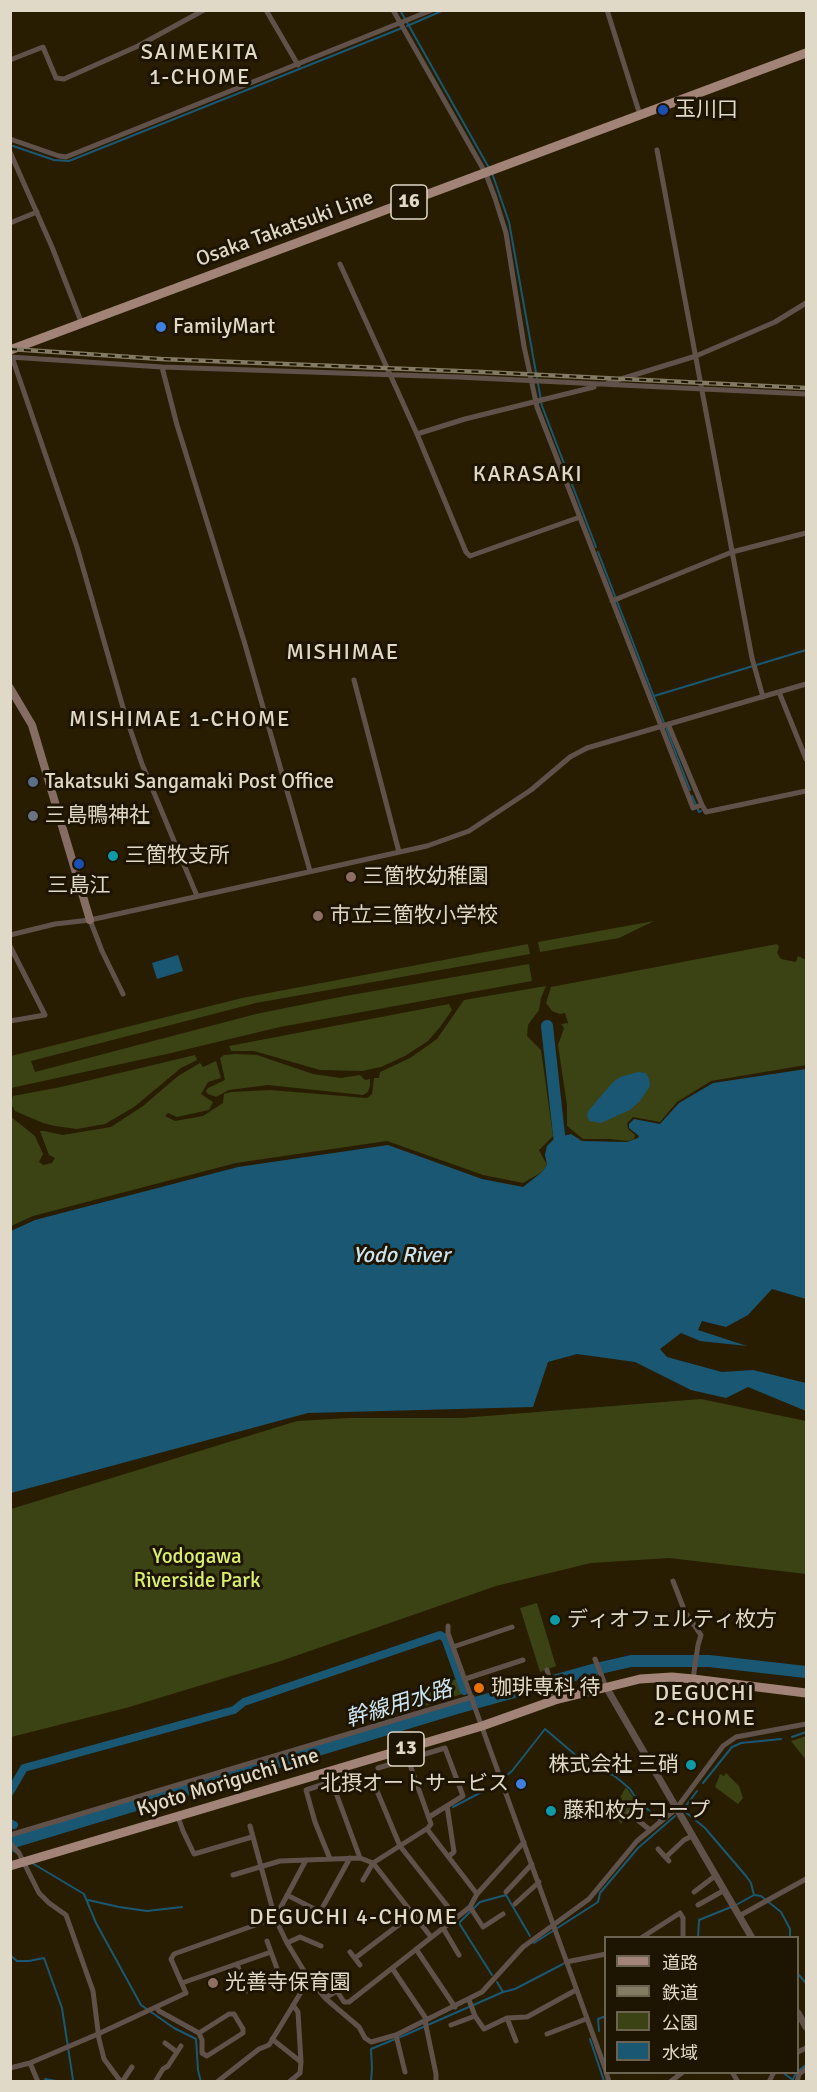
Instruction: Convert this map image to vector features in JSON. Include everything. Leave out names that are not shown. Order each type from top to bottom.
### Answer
[{"type":"main road","name":"Osaka Takatsuki Line","points":[[11,354],[82,324],[807,52]]},
{"type":"main road","points":[[10,688],[32,724],[90,920]]},
{"type":"main road","name":"Kyoto Moriguchi Line","points":[[10,1866],[178,1817],[555,1698],[604,1686],[640,1679],[693,1676],[807,1693]]},
{"type":"street","points":[[10,60],[43,47],[56,78],[64,79],[138,46],[204,10]]},
{"type":"street","points":[[266,10],[298,65]]},
{"type":"street","points":[[393,10],[486,174],[506,233],[536,400],[612,601],[702,806],[706,812],[807,791]]},
{"type":"street","points":[[10,139],[66,157],[432,10]]},
{"type":"street","points":[[607,10],[640,115]]},
{"type":"street","points":[[657,150],[752,658],[763,697]]},
{"type":"street","points":[[11,155],[37,212],[82,324]]},
{"type":"street","points":[[10,222],[37,212]]},
{"type":"street","points":[[340,264],[417,434],[466,552],[470,556],[580,517]]},
{"type":"street","points":[[417,434],[465,418],[602,385],[696,356],[775,322],[807,303]]},
{"type":"street","points":[[197,896],[142,764],[124,711],[77,547],[11,354],[162,367],[389,374],[807,394]]},
{"type":"street","points":[[162,367],[177,425],[244,641],[310,871]]},
{"type":"street","points":[[612,601],[732,552],[807,533]]},
{"type":"street","points":[[354,680],[399,852]]},
{"type":"street","points":[[10,935],[55,924],[90,920],[428,846],[469,831],[531,790],[570,757],[587,748],[807,684]]},
{"type":"street","points":[[779,692],[807,759]]},
{"type":"street","points":[[665,725],[693,808],[702,806]]},
{"type":"street","points":[[90,920],[123,994]]},
{"type":"street","points":[[10,946],[45,1015],[10,1021]]},
{"type":"street","points":[[10,965],[18,962]]},
{"type":"street","points":[[673,1581],[685,1612],[701,1635],[693,1676]]},
{"type":"street","points":[[448,1626],[448,1634],[604,2067]]},
{"type":"street","points":[[453,1647],[512,1627]]},
{"type":"street","points":[[595,1659],[604,1686],[751,1936]]},
{"type":"street","points":[[465,1678],[523,1660]]},
{"type":"street","points":[[547,1670],[555,1698]]},
{"type":"street","points":[[10,1835],[472,1697]]},
{"type":"street","points":[[250,1826],[274,1918],[287,1943],[309,1979],[325,1998],[359,2026],[365,2038],[371,2042],[396,2035],[482,1992],[523,1947],[554,1928],[589,1899],[637,1841],[676,1809],[723,1746],[736,1737],[807,1725]]},
{"type":"street","points":[[378,1768],[445,1748],[463,1796],[429,1818]]},
{"type":"street","points":[[363,1880],[373,1863],[428,1829],[430,1824],[408,1759]]},
{"type":"street","points":[[330,1859],[315,1822],[306,1790],[358,1773]]},
{"type":"street","points":[[332,1782],[360,1858]]},
{"type":"street","points":[[377,1791],[400,1846],[456,1917]]},
{"type":"street","points":[[447,1806],[454,1852],[448,1856]]},
{"type":"street","points":[[629,1813],[650,1830]]},
{"type":"street","points":[[178,1817],[194,1854],[252,1837]]},
{"type":"street","points":[[428,1829],[477,1894]]},
{"type":"street","points":[[658,1849],[668,1859],[684,1840],[693,1836]]},
{"type":"street","points":[[325,1998],[337,1991],[344,2002],[349,2002],[470,1907],[477,1894],[524,1842]]},
{"type":"street","points":[[10,1843],[24,1862],[39,1893],[49,1904],[66,1915],[93,1991],[98,2034],[104,2059],[121,2082],[132,2067]]},
{"type":"street","points":[[320,1912],[350,1858]]},
{"type":"street","points":[[233,1875],[280,1861],[360,1858],[373,1863],[431,1937]]},
{"type":"street","points":[[10,2068],[30,2063],[186,1993],[171,1959],[174,1954],[274,1918],[306,1860]]},
{"type":"street","points":[[506,1892],[532,1864]]},
{"type":"street","points":[[694,1892],[715,1876]]},
{"type":"street","points":[[739,1916],[807,1879]]},
{"type":"street","points":[[515,1904],[539,1882]]},
{"type":"street","points":[[698,1905],[723,1891]]},
{"type":"street","points":[[287,1895],[338,1921]]},
{"type":"street","points":[[470,1907],[483,1927],[503,1914]]},
{"type":"street","points":[[644,1936],[680,1913],[683,1918],[683,1936]]},
{"type":"street","points":[[355,1958],[413,1914]]},
{"type":"street","points":[[442,1928],[459,1955]]},
{"type":"street","points":[[287,1943],[300,1937],[321,1946]]},
{"type":"street","points":[[267,1941],[279,1974],[304,1987]]},
{"type":"street","points":[[416,1949],[455,2007]]},
{"type":"street","points":[[182,1983],[271,1952]]},
{"type":"street","points":[[350,1952],[360,1965]]},
{"type":"street","points":[[566,1962],[604,1954]]},
{"type":"street","points":[[237,1964],[247,1991]]},
{"type":"street","points":[[392,1968],[426,2021],[436,2082]]},
{"type":"street","points":[[217,2082],[259,2049],[269,2045],[309,1979]]},
{"type":"street","points":[[469,2000],[475,2016],[484,2029],[507,2018],[526,2016],[576,1990]]},
{"type":"street","points":[[293,2004],[298,2012],[301,2062],[299,2082]]},
{"type":"street","points":[[151,2009],[199,2033],[202,2040],[202,2053],[207,2056],[243,2033],[243,2029],[234,2014],[229,2014],[199,2033]]},
{"type":"street","points":[[452,2025],[475,2016]]},
{"type":"street","points":[[507,2018],[516,2041]]},
{"type":"street","points":[[547,2034],[586,2019]]},
{"type":"street","points":[[396,2035],[405,2072]]},
{"type":"street","points":[[272,2039],[301,2062]]},
{"type":"street","points":[[156,2082],[179,2049],[165,2043]]},
{"type":"street","points":[[30,2063],[38,2082]]},
{"type":"street","points":[[796,2082],[799,2074],[807,2069]]},
{"type":"street","points":[[289,2082],[300,2073]]},
{"type":"green space","points":[[654,921],[619,938],[540,952],[538,942]]},
{"type":"green space","points":[[528,944],[530,954],[256,1003],[31,1061],[35,1072],[256,1014],[529,964],[532,981],[280,1027],[11,1088],[11,1056],[242,998]]},
{"type":"green space","points":[[777,944],[779,947],[777,953],[781,959],[796,962],[798,956],[806,960],[806,1065],[711,1081],[677,1102],[660,1122],[633,1117],[627,1123],[628,1129],[635,1135],[634,1139],[628,1141],[583,1139],[567,1126],[567,1105],[558,1045],[564,1028],[561,1024],[568,1023],[565,1013],[552,1011],[546,1003],[551,987]]},
{"type":"green space","points":[[546,986],[539,1010],[528,1025],[527,1036],[541,1050],[553,1136],[539,1150],[547,1165],[542,1172],[523,1183],[483,1175],[387,1141],[236,1163],[33,1216],[11,1226],[10,1116],[35,1136],[43,1154],[39,1162],[43,1165],[52,1163],[55,1158],[49,1155],[40,1131],[63,1135],[111,1127],[143,1106],[178,1076],[200,1063],[203,1067],[216,1061],[221,1078],[208,1082],[201,1094],[213,1102],[209,1110],[177,1117],[168,1113],[165,1116],[175,1121],[203,1116],[223,1103],[224,1094],[231,1092],[270,1090],[367,1098],[372,1094],[374,1078],[379,1078],[380,1072],[410,1058],[437,1039],[464,1000]]},
{"type":"green space","points":[[449,1004],[452,1010],[428,1041],[405,1056],[381,1067],[362,1071],[320,1070],[254,1051],[231,1051],[229,1046]]},
{"type":"green space","points":[[195,1055],[197,1060],[181,1068],[134,1107],[105,1124],[77,1129],[55,1126],[15,1111],[11,1104],[13,1096]]},
{"type":"green space","points":[[224,1055],[257,1055],[313,1074],[341,1078],[360,1075],[365,1080],[370,1079],[370,1086],[368,1092],[363,1095],[268,1085],[229,1090],[216,1097],[208,1094],[206,1091],[208,1088],[225,1080],[220,1058]]},
{"type":"green space","name":"Yodogawa Riverside Park","points":[[701,1399],[806,1421],[806,1574],[669,1558],[591,1563],[496,1586],[281,1661],[126,1708],[11,1737],[11,1509],[297,1421],[349,1418],[461,1418]]},
{"type":"green space","points":[[537,1603],[556,1666],[540,1672],[520,1608]]},
{"type":"green space","points":[[457,1679],[462,1694],[406,1712],[401,1697]]},
{"type":"green space","points":[[806,1736],[806,1760],[791,1741]]},
{"type":"green space","points":[[726,1773],[739,1786],[743,1798],[738,1804],[715,1787],[720,1774],[724,1776]]},
{"type":"green space","points":[[626,1787],[636,1801],[621,1824],[615,1815],[620,1805],[617,1803]]},
{"type":"water","points":[[178,955],[183,971],[157,979],[152,963]]},
{"type":"water","name":"Yodo River","points":[[806,1069],[806,1299],[772,1289],[748,1315],[726,1327],[702,1321],[698,1330],[747,1346],[700,1341],[681,1333],[660,1349],[667,1357],[722,1372],[753,1370],[806,1383],[806,1411],[748,1387],[726,1398],[691,1390],[635,1362],[577,1354],[548,1362],[533,1407],[308,1413],[11,1493],[11,1231],[35,1220],[238,1167],[388,1145],[482,1179],[523,1187],[547,1165],[545,1155],[547,1146],[555,1138],[571,1134],[582,1141],[627,1142],[639,1136],[629,1128],[629,1124],[634,1119],[660,1124],[679,1103],[713,1083]]},
{"type":"water","points":[[638,1072],[646,1073],[650,1086],[640,1101],[630,1110],[601,1123],[589,1121],[587,1115],[589,1110],[613,1082],[620,1077]]},
{"type":"waterway","points":[[400,10],[489,168]]},
{"type":"waterway","points":[[407,26],[444,10]]},
{"type":"waterway","points":[[13,146],[54,160],[69,161],[402,28]]},
{"type":"waterway","points":[[492,173],[509,222],[542,406],[596,547]]},
{"type":"waterway","points":[[598,552],[690,790]]},
{"type":"waterway","points":[[654,696],[806,650]]},
{"type":"waterway","points":[[692,796],[699,812],[701,811]]},
{"type":"waterway","points":[[547,1026],[561,1153]]},
{"type":"waterway","points":[[10,1792],[24,1768],[234,1710],[244,1702],[440,1635],[445,1638],[464,1691]]},
{"type":"waterway","name":"幹線用水路","points":[[10,1843],[457,1708],[631,1661],[709,1661],[806,1672]]},
{"type":"waterway","points":[[506,1776],[545,1729],[592,1769],[613,1775],[622,1782],[638,1801],[661,1821]]},
{"type":"waterway","points":[[792,1737],[806,1732]]},
{"type":"waterway","points":[[703,1783],[732,1747],[741,1743],[781,1739]]},
{"type":"waterway","points":[[453,1807],[497,1784]]},
{"type":"waterway","points":[[697,1791],[683,1810],[705,1828],[746,1876],[751,1883],[754,1895]]},
{"type":"waterway","points":[[534,1943],[598,1902],[600,1893],[638,1848],[675,1816]]},
{"type":"waterway","points":[[10,1823],[14,1825]]},
{"type":"waterway","points":[[10,1849],[17,1853]]},
{"type":"waterway","points":[[32,1863],[84,1894],[96,1923],[141,2005],[174,2028],[196,2039],[201,2082]]},
{"type":"waterway","points":[[492,1975],[459,1923],[480,1902],[506,1895],[530,1936]]},
{"type":"waterway","points":[[698,1936],[699,1920],[754,1895],[761,1896],[781,1912],[790,1929],[790,1936]]},
{"type":"waterway","points":[[88,1900],[147,1911],[182,1907]]},
{"type":"waterway","points":[[10,1955],[17,1961],[44,1958],[62,2008],[73,2080]]},
{"type":"waterway","points":[[371,2082],[371,2049],[503,1992],[515,1989],[563,1964]]},
{"type":"waterway","points":[[799,1975],[806,1983]]},
{"type":"waterway","points":[[497,1982],[503,1992]]},
{"type":"waterway","points":[[599,2031],[598,2019],[604,2017]]},
{"type":"waterway","points":[[590,2039],[604,2081],[601,2082]]},
{"type":"waterway","points":[[799,2070],[806,2065]]},
{"type":"waterway","points":[[785,2074],[793,2080]]},
{"type":"waterway","points":[[792,2082],[795,2074]]},
{"type":"waterway","points":[[45,2079],[62,2082]]},
{"type":"railway","points":[[10,349],[161,359],[806,388]]},
{"type":"place","name":"玉川口","points":[[663,110]]},
{"type":"place","name":"FamilyMart","points":[[161,327]]},
{"type":"place","name":"Takatsuki Sangamaki Post Office","points":[[33,782]]},
{"type":"place","name":"三島鴨神社","points":[[33,816]]},
{"type":"place","name":"三箇牧支所","points":[[113,856]]},
{"type":"place","name":"三島江","points":[[79,864]]},
{"type":"place","name":"三箇牧幼稚園","points":[[351,877]]},
{"type":"place","name":"市立三箇牧小学校","points":[[318,916]]},
{"type":"place","name":"ディオフェルティ枚方","points":[[555,1620]]},
{"type":"place","name":"珈琲専科 待","points":[[479,1688]]},
{"type":"place","name":"株式会社 三硝","points":[[691,1765]]},
{"type":"place","name":"北摂オートサービス","points":[[521,1784]]},
{"type":"place","name":"藤和枚方コープ","points":[[551,1811]]},
{"type":"place","name":"光善寺保育園","points":[[213,1983]]},
{"type":"district","name":"SAIMEKITA 1-CHOME","points":[[200,66]]},
{"type":"district","name":"KARASAKI","points":[[528,475]]},
{"type":"district","name":"MISHIMAE","points":[[343,653]]},
{"type":"district","name":"MISHIMAE 1-CHOME","points":[[180,720]]},
{"type":"district","name":"DEGUCHI 2-CHOME","points":[[705,1706]]},
{"type":"district","name":"DEGUCHI 4-CHOME","points":[[354,1918]]}]
